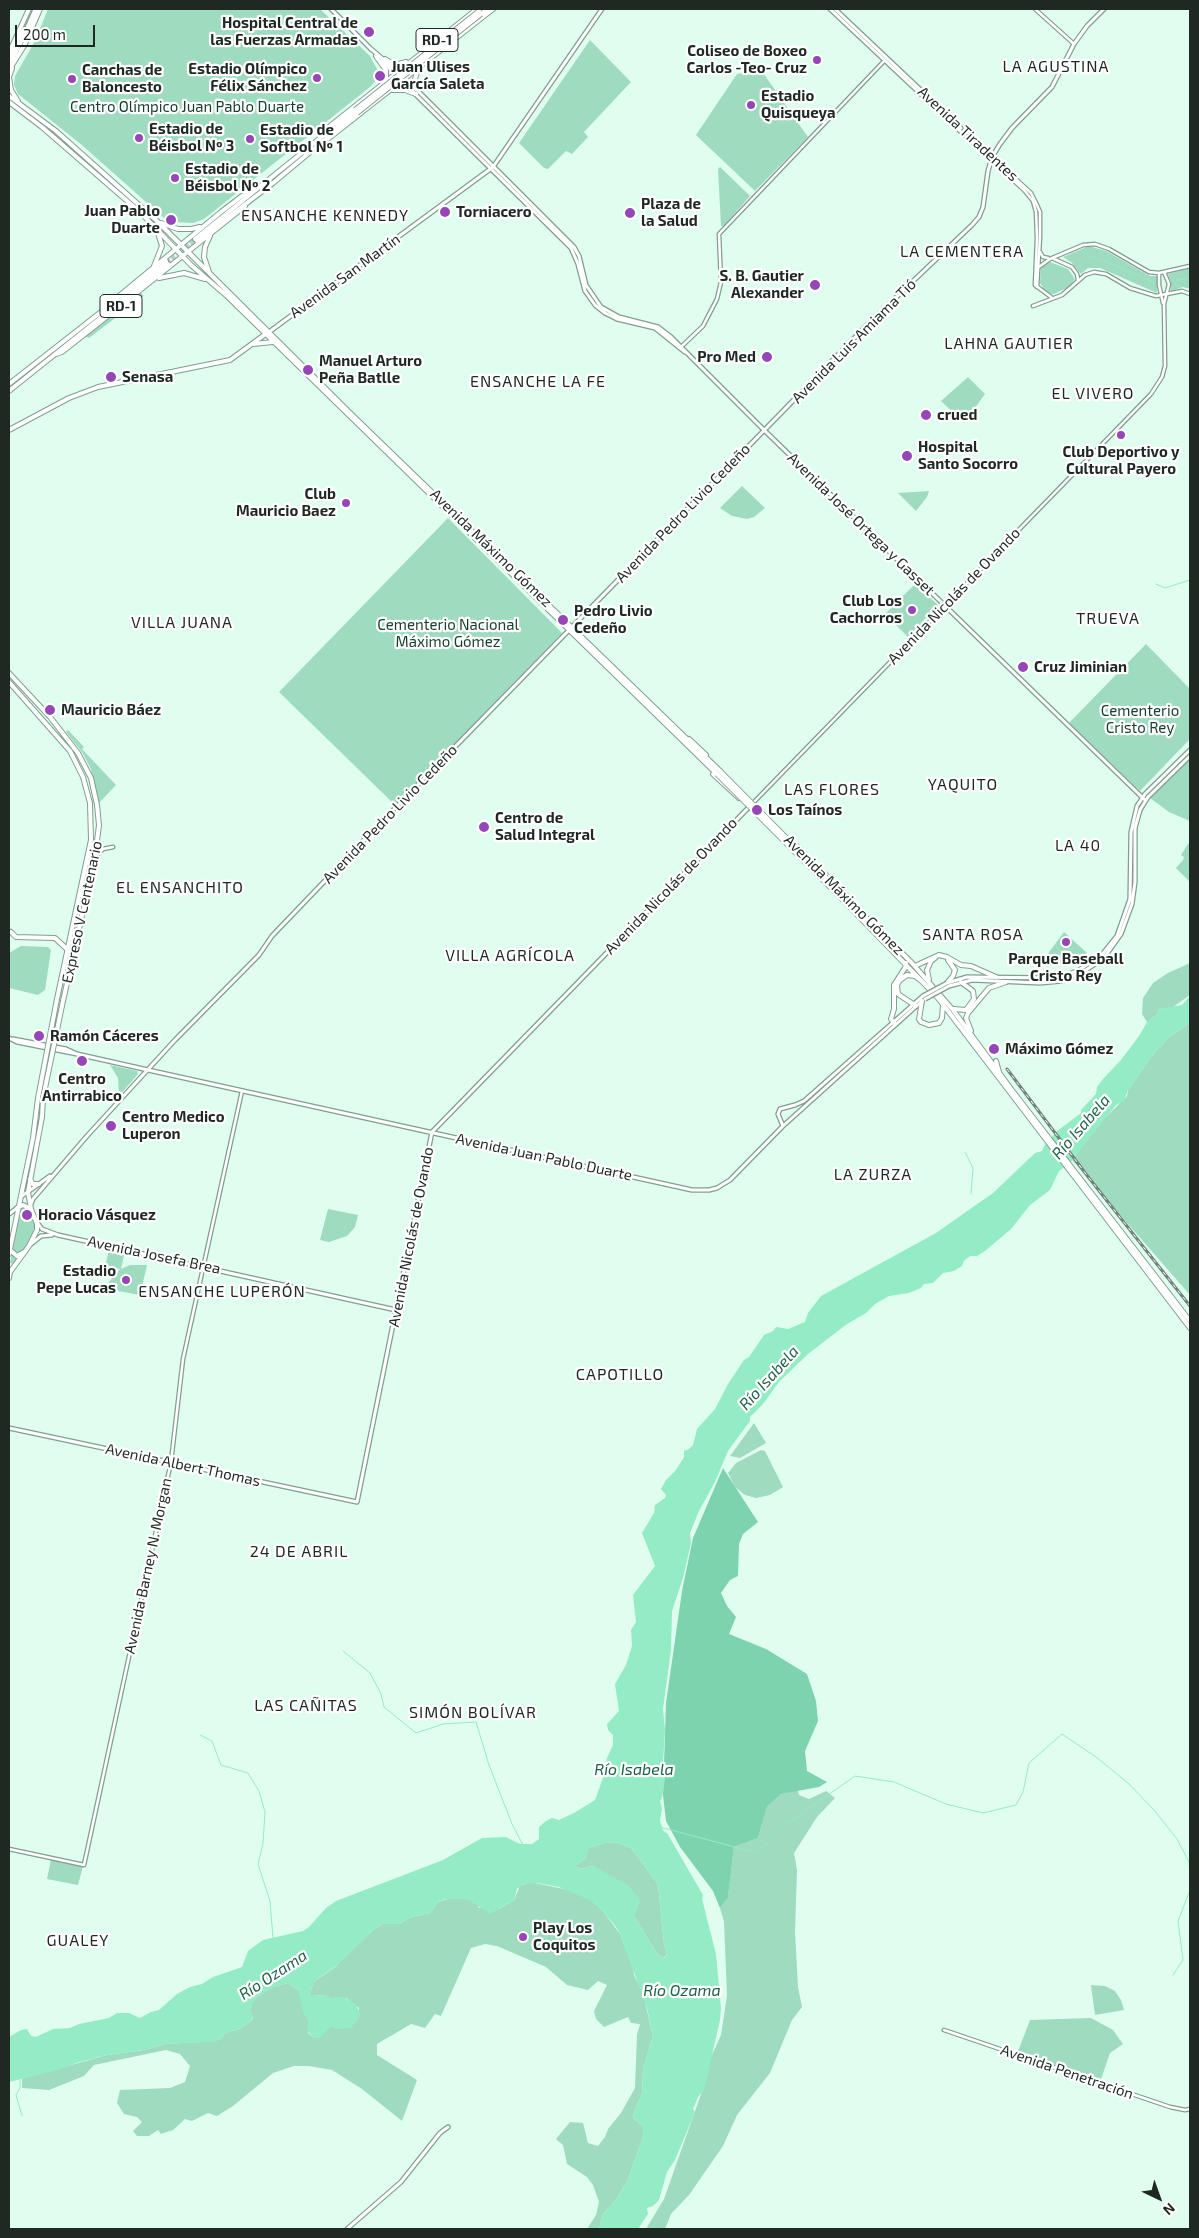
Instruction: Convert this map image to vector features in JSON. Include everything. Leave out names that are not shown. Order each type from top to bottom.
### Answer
[{"type":"highway","points":[[9,58],[35,9]]},
{"type":"highway","points":[[9,64],[25,34],[35,9]]},
{"type":"main road","points":[[9,53],[29,9]]},
{"type":"main road","points":[[20,107],[9,81],[10,73],[40,9]]},
{"type":"main road","name":"Avenida José Ortega y Gasset","points":[[331,9],[376,56],[416,89],[571,248],[586,292],[595,305],[617,319],[655,328],[681,348],[1144,799]]},
{"type":"main road","name":"RD-1","points":[[319,138],[330,126],[417,56],[480,11],[488,9]]},
{"type":"main road","name":"RD-1","points":[[56,354],[62,352],[186,255],[250,201],[493,9]]},
{"type":"main road","name":"Avenida San Martín","points":[[9,430],[87,390],[120,381],[224,362],[237,356],[492,168],[602,9]]},
{"type":"main road","name":"Avenida Tiradentes","points":[[830,9],[992,158]]},
{"type":"main road","name":"Avenida Tiradentes","points":[[835,9],[886,59]]},
{"type":"main road","name":"Avenida Luis Amiama Tió","points":[[764,430],[867,325],[979,217],[983,208],[987,176],[992,158],[1012,128],[1052,87],[1074,44],[1087,26],[1104,9]]},
{"type":"main road","name":"RD-1","points":[[250,201],[196,240],[253,191],[480,11]]},
{"type":"main road","name":"Avenida José Ortega y Gasset","points":[[370,48],[385,59],[396,73]]},
{"type":"main road","points":[[421,53],[407,67],[408,70],[412,71],[428,60]]},
{"type":"main road","points":[[376,56],[387,73],[383,84]]},
{"type":"main road","points":[[385,59],[399,65],[417,56]]},
{"type":"main road","points":[[9,70],[16,59]]},
{"type":"main road","points":[[416,89],[415,79],[419,67]]},
{"type":"main road","name":"Avenida José Ortega y Gasset","points":[[404,80],[492,168]]},
{"type":"main road","points":[[372,92],[392,81],[392,86],[379,99]]},
{"type":"main road","points":[[386,94],[401,89],[416,94]]},
{"type":"main road","name":"Avenida Máximo Gómez","points":[[9,96],[20,107],[101,169],[186,255],[674,729],[948,1004],[1010,1090]]},
{"type":"main road","name":"Avenida Máximo Gómez","points":[[9,102],[20,107]]},
{"type":"main road","points":[[9,106],[20,107]]},
{"type":"main road","name":"RD-1","points":[[324,142],[356,111]]},
{"type":"main road","name":"RD-1","points":[[107,307],[178,246],[242,196],[253,191]]},
{"type":"main road","points":[[155,222],[183,230],[198,228],[206,224]]},
{"type":"main road","points":[[146,273],[158,259],[162,246],[155,222]]},
{"type":"main road","points":[[212,280],[206,268],[204,257],[206,243],[215,230]]},
{"type":"main road","name":"RD-1","points":[[9,384],[167,262],[9,391]]},
{"type":"main road","points":[[153,281],[172,274],[184,273],[212,280]]},
{"type":"main road","name":"Avenida Máximo Gómez","points":[[267,333],[273,342],[571,628]]},
{"type":"main road","points":[[253,344],[273,342]]},
{"type":"main road","name":"Avenida Pedro Livio Cedeño","points":[[31,1209],[33,1198],[54,1173],[148,1070],[259,955],[272,936],[764,430]]},
{"type":"main road","name":"Expreso V Centenario","points":[[10,675],[66,736],[87,769],[93,787],[98,814],[95,857],[40,1098]]},
{"type":"main road","name":"Expreso V Centenario","points":[[9,682],[70,752],[83,776],[88,794],[92,823],[91,840],[58,999],[40,1098]]},
{"type":"main road","points":[[674,729],[694,742],[844,892],[876,931]]},
{"type":"main road","points":[[674,729],[683,744],[876,931]]},
{"type":"main road","points":[[948,984],[980,980],[1040,983],[1061,981],[1080,974],[1106,953],[1121,926],[1130,899],[1132,825],[1135,812],[1144,799],[1190,750]]},
{"type":"main road","points":[[1144,799],[1190,756]]},
{"type":"main road","name":"Avenida Nicolás de Ovando","points":[[357,1502],[432,1132],[753,803]]},
{"type":"main road","name":"Avenida Máximo Gómez","points":[[876,931],[915,966],[1010,1090]]},
{"type":"main road","points":[[11,932],[16,937],[55,938],[68,950]]},
{"type":"main road","points":[[915,966],[939,954],[961,965],[971,966],[996,977]]},
{"type":"main road","points":[[929,984],[928,965],[935,958],[940,957],[951,962],[955,970],[948,984]]},
{"type":"main road","points":[[894,1023],[891,1019],[894,1009],[894,985],[905,968],[906,963]]},
{"type":"main road","points":[[783,1126],[778,1114],[780,1109],[804,1101],[915,1005],[948,984],[967,977],[1058,978],[1093,964]]},
{"type":"main road","points":[[915,1005],[898,994],[897,985],[900,980],[911,975],[929,984]]},
{"type":"main road","points":[[948,1004],[961,1011],[966,1010],[973,1004],[975,995],[973,991],[961,982]]},
{"type":"main road","points":[[973,1038],[966,1021],[966,1016],[989,988],[1006,982]]},
{"type":"main road","points":[[923,999],[919,1019],[921,1022],[929,1025],[939,1023],[942,1018],[944,1012],[942,1003]]},
{"type":"main road","name":"Avenida Juan Pablo Duarte","points":[[11,1039],[70,1054],[692,1190],[709,1190],[717,1188],[730,1180],[783,1126],[894,1023]]},
{"type":"main road","points":[[996,1061],[1000,1074]]},
{"type":"main road","points":[[1010,1090],[1190,1321]]},
{"type":"main road","points":[[9,1278],[9,1272],[29,1246],[37,1230],[28,1192],[42,1117],[40,1098]]},
{"type":"main road","points":[[25,1252],[17,1256],[9,1252],[22,1196],[40,1098]]},
{"type":"main road","points":[[22,1196],[54,1173]]},
{"type":"main road","points":[[30,1177],[33,1184],[39,1184]]},
{"type":"main road","points":[[9,1214],[23,1205],[31,1209]]},
{"type":"main road","name":"Avenida Josefa Brea","points":[[36,1220],[42,1229],[58,1235],[396,1310]]},
{"type":"main road","name":"Avenida Josefa Brea","points":[[29,1246],[41,1236],[58,1235]]},
{"type":"main road","points":[[1155,1278],[1190,1328]]},
{"type":"main road","name":"Avenida Albert Thomas","points":[[9,1428],[357,1502]]},
{"type":"main road","points":[[347,2229],[401,2182],[440,2133],[448,2127]]},
{"type":"street","points":[[1035,9],[1074,44]]},
{"type":"street","points":[[681,348],[703,326],[717,299],[721,282],[719,234],[886,59]]},
{"type":"street","name":"Avenida Tiradentes","points":[[992,158],[1022,184],[1035,200],[1040,212],[1040,252],[1036,286],[1053,297]]},
{"type":"street","name":"Avenida Tiradentes","points":[[992,158],[1024,190],[1033,202],[1038,268]]},
{"type":"street","points":[[1038,268],[1051,259],[1083,245],[1095,244],[1109,249],[1149,272],[1159,273],[1190,266]]},
{"type":"street","points":[[1040,252],[1043,256],[1072,267],[1078,276],[1078,282]]},
{"type":"street","points":[[1033,306],[1068,291],[1088,273],[1100,272],[1130,288],[1160,296],[1182,291],[1190,294]]},
{"type":"street","name":"Avenida Nicolás de Ovando","points":[[753,803],[1157,386],[1165,366],[1164,304],[1169,281],[1164,272]]},
{"type":"street","name":"Avenida Nicolás de Ovando","points":[[1159,273],[1160,296],[1164,304]]},
{"type":"street","points":[[95,857],[103,849],[114,847]]},
{"type":"street","name":"Avenida Barney N. Morgan","points":[[9,1848],[84,1865],[171,1462],[180,1372],[242,1091]]},
{"type":"street","name":"Avenida Penetración","points":[[944,2030],[1170,2107],[1190,2109]]},
{"type":"green space","name":"Centro Olímpico Juan Pablo Duarte","points":[[48,9],[320,9],[370,56],[379,73],[379,77],[370,87],[204,219],[193,223],[174,222],[164,218],[83,146],[18,94],[14,85],[15,76],[35,41]]},
{"type":"green space","points":[[590,40],[631,82],[584,132],[588,137],[572,154],[566,151],[548,169],[544,168],[519,143]]},
{"type":"green space","name":"Estadio Quisqueya","points":[[761,70],[808,137],[755,191],[696,135],[737,74]]},
{"type":"green space","points":[[720,167],[750,196],[724,226],[721,226],[718,169]]},
{"type":"green space","points":[[1089,246],[1106,251],[1150,276],[1157,276],[1157,293],[1100,268],[1088,268],[1081,274],[1072,263],[1063,257]]},
{"type":"green space","points":[[1050,262],[1068,269],[1075,279],[1069,287],[1054,294],[1047,293],[1040,283],[1041,267]]},
{"type":"green space","points":[[1190,268],[1190,289],[1183,287],[1171,291],[1171,282],[1168,274]]},
{"type":"green space","points":[[140,292],[144,296],[89,338],[84,336]]},
{"type":"green space","points":[[968,377],[985,394],[964,423],[941,401]]},
{"type":"green space","points":[[742,486],[765,508],[754,517],[747,519],[732,516],[720,508]]},
{"type":"green space","points":[[929,491],[927,497],[916,511],[898,493]]},
{"type":"green space","name":"Cementerio Nacional Máximo Gómez","points":[[448,518],[562,633],[395,805],[279,692]]},
{"type":"green space","name":"Club Los Cachorros","points":[[915,584],[938,605],[908,637],[885,614]]},
{"type":"green space","name":"Cementerio Cristo Rey","points":[[1146,644],[1190,689],[1190,739],[1140,791],[1069,723]]},
{"type":"green space","points":[[68,730],[84,747],[82,749],[116,785],[99,803],[91,769],[82,752],[66,732]]},
{"type":"green space","points":[[1190,758],[1190,821],[1169,812],[1150,798]]},
{"type":"green space","points":[[1190,841],[1190,882],[1176,868],[1183,860],[1184,857],[1181,855]]},
{"type":"green space","name":"Parque Baseball Cristo Rey","points":[[1064,932],[1087,953],[1076,962],[1067,964],[1053,963],[1044,959]]},
{"type":"green space","points":[[21,946],[48,947],[51,950],[45,990],[38,995],[9,988],[9,953]]},
{"type":"green space","points":[[1190,963],[1190,995],[1173,1007],[1159,1009],[1157,1015],[1147,1022],[1142,1014],[1143,998],[1153,983],[1168,973]]},
{"type":"green space","points":[[1190,1023],[1190,1295],[1072,1160],[1103,1120],[1127,1096],[1128,1090],[1151,1057],[1169,1037]]},
{"type":"green space","points":[[110,1065],[137,1071],[138,1074],[119,1096],[118,1078]]},
{"type":"green space","points":[[23,1207],[28,1209],[35,1224],[35,1230],[25,1250],[13,1264],[10,1263],[19,1210]]},
{"type":"green space","points":[[328,1209],[358,1215],[355,1227],[347,1236],[329,1242],[320,1240]]},
{"type":"green space","name":"Estadio Pepe Lucas","points":[[109,1251],[124,1255],[121,1269],[130,1265],[147,1265],[140,1295],[107,1289],[108,1283],[120,1269],[105,1266]]},
{"type":"green space","points":[[754,1423],[766,1443],[740,1458],[730,1456]]},
{"type":"green space","points":[[761,1450],[765,1451],[783,1487],[770,1495],[756,1498],[745,1495],[735,1487],[728,1473],[736,1463]]},
{"type":"green space","points":[[798,1790],[799,1795],[809,1799],[826,1791],[835,1798],[817,1817],[794,1853],[797,1870],[795,1932],[798,1987],[802,2007],[792,2020],[770,2073],[737,2115],[723,2146],[689,2195],[671,2214],[665,2229],[646,2229],[664,2199],[706,2080],[711,2057],[721,2035],[727,1996],[724,1922],[720,1908],[728,1896],[734,1847],[758,1838],[767,1807],[781,1794]]},
{"type":"green space","points":[[607,1842],[618,1843],[631,1848],[658,1884],[664,1944],[667,1952],[663,1958],[657,1954],[634,1916],[634,1912],[603,1872],[593,1866],[580,1869],[576,1867],[585,1859],[588,1848]]},
{"type":"green space","points":[[51,1859],[83,1866],[78,1885],[47,1879]]},
{"type":"green space","points":[[530,1882],[569,1890],[590,1899],[603,1911],[620,1934],[634,1975],[643,1993],[653,2036],[643,2069],[642,2094],[633,2118],[643,2126],[643,2137],[628,2180],[616,2200],[603,2214],[599,2229],[587,2229],[596,2215],[599,2202],[593,2185],[587,2177],[567,2164],[563,2145],[556,2139],[570,2122],[583,2123],[588,2143],[598,2146],[605,2137],[608,2129],[621,2113],[635,2088],[637,2035],[640,2024],[631,2023],[628,2017],[604,2027],[596,2019],[594,2011],[607,1985],[598,1981],[588,1990],[567,1985],[546,1967],[497,1946],[485,1944],[471,1948],[441,2016],[435,2014],[425,2028],[411,2024],[377,2044],[377,2055],[417,2080],[402,2121],[362,2089],[332,2070],[309,2066],[294,2066],[273,2073],[233,2106],[217,2116],[208,2113],[192,2121],[185,2119],[173,2130],[161,2134],[158,2130],[149,2136],[137,2136],[133,2131],[142,2122],[137,2117],[124,2114],[117,2103],[120,2090],[170,2088],[185,2082],[190,2066],[180,2054],[166,2050],[94,2065],[84,2076],[49,2090],[22,2088],[22,2079],[24,2078],[107,2055],[144,2050],[165,2044],[215,2041],[222,2038],[225,2033],[239,2029],[250,2022],[253,2018],[250,2010],[251,2004],[257,1997],[273,1987],[288,1983],[299,1991],[304,2012],[309,2021],[308,2033],[314,2038],[330,2027],[359,2018],[359,2008],[346,1998],[330,1998],[324,1995],[311,1996],[309,1994],[315,1981],[335,1967],[374,1929],[382,1924],[399,1924],[411,1917],[430,1913],[438,1902],[450,1898],[467,1899],[475,1902],[479,1908],[499,1909],[514,1900],[520,1886]]},
{"type":"green space","points":[[1091,1985],[1105,1986],[1115,1991],[1121,2000],[1124,2010],[1095,2015]]},
{"type":"green space","points":[[1091,2018],[1113,2030],[1123,2044],[1110,2053],[1100,2082],[1017,2054],[1030,2020]]},
{"type":"shaded area","points":[[723,1468],[758,1522],[743,1534],[739,1544],[738,1576],[730,1580],[721,1593],[727,1606],[736,1617],[729,1634],[766,1649],[807,1674],[816,1701],[818,1721],[805,1751],[807,1771],[827,1782],[819,1787],[781,1794],[767,1807],[758,1838],[734,1847],[728,1897],[720,1908],[713,1891],[680,1847],[666,1821],[663,1795],[666,1703],[682,1591],[693,1538]]},
{"type":"water","name":"Río Ozama","points":[[1190,996],[1190,1023],[1169,1037],[1151,1057],[1128,1090],[1124,1101],[1116,1105],[1070,1163],[1059,1171],[1050,1190],[1030,1205],[1011,1229],[985,1251],[977,1256],[970,1256],[964,1261],[962,1266],[954,1271],[943,1273],[933,1283],[924,1284],[921,1288],[909,1293],[889,1296],[875,1304],[866,1313],[847,1324],[808,1354],[779,1382],[763,1404],[750,1417],[750,1421],[728,1451],[715,1482],[699,1511],[690,1533],[691,1543],[683,1578],[672,1611],[671,1650],[663,1709],[665,1730],[663,1763],[665,1779],[660,1801],[662,1808],[660,1821],[664,1832],[667,1833],[703,1895],[702,1899],[716,1954],[721,2008],[720,2020],[704,2090],[698,2097],[693,2109],[695,2112],[675,2160],[667,2172],[659,2200],[653,2206],[647,2208],[648,2214],[638,2229],[599,2229],[603,2214],[616,2200],[628,2180],[643,2137],[643,2126],[633,2118],[642,2094],[643,2069],[653,2036],[647,2008],[616,1927],[592,1901],[559,1887],[537,1883],[524,1884],[517,1889],[514,1900],[490,1914],[467,1899],[445,1899],[438,1902],[430,1913],[411,1917],[399,1924],[382,1924],[374,1929],[341,1962],[315,1981],[309,1994],[311,1996],[324,1995],[330,1998],[343,1997],[356,2004],[360,2013],[359,2018],[351,2028],[330,2027],[320,2038],[314,2038],[307,2031],[309,2021],[303,2012],[299,1991],[288,1983],[273,1987],[257,1997],[251,2004],[250,2010],[253,2017],[250,2022],[239,2029],[225,2033],[222,2038],[212,2042],[165,2044],[144,2050],[107,2055],[9,2082],[9,2037],[21,2030],[27,2029],[31,2036],[36,2037],[53,2029],[70,2028],[79,2024],[109,2018],[117,2013],[129,2013],[140,2018],[159,2010],[177,1994],[190,1987],[202,1984],[213,1977],[242,1967],[248,1951],[263,1940],[303,1931],[326,1908],[336,1901],[443,1860],[482,1838],[506,1837],[520,1844],[532,1844],[539,1839],[539,1827],[546,1821],[552,1818],[559,1820],[595,1800],[604,1775],[607,1758],[613,1745],[613,1735],[608,1730],[607,1724],[619,1711],[615,1684],[626,1665],[632,1646],[631,1630],[636,1622],[633,1595],[655,1566],[642,1533],[654,1513],[655,1505],[665,1498],[666,1495],[661,1489],[666,1480],[676,1470],[684,1457],[684,1451],[693,1445],[697,1429],[715,1409],[728,1384],[744,1360],[749,1357],[764,1335],[773,1331],[776,1327],[788,1329],[805,1322],[808,1313],[821,1296],[936,1233],[993,1193],[1035,1153],[1042,1151],[1056,1132],[1081,1113],[1081,1110],[1096,1094],[1097,1087],[1103,1079],[1121,1060],[1147,1022],[1157,1015],[1159,1009],[1182,1005]],"holes":[[[607,1842],[618,1843],[631,1848],[658,1884],[664,1944],[667,1952],[666,1957],[663,1958],[657,1954],[634,1916],[640,1902],[628,1885],[593,1866],[580,1869],[576,1867],[585,1859],[588,1848]]]},
{"type":"waterway","points":[[1088,256],[1105,261],[1153,282]]},
{"type":"waterway","points":[[1175,280],[1190,278]]},
{"type":"waterway","points":[[1156,584],[1165,588],[1190,580]]},
{"type":"waterway","points":[[965,1152],[973,1168],[971,1194]]},
{"type":"waterway","points":[[343,1651],[370,1673],[381,1694],[384,1707],[416,1733],[443,1724],[476,1722],[489,1765],[512,1824],[523,1845]]},
{"type":"waterway","points":[[660,1827],[757,1853],[788,1823],[855,1776],[894,1782],[946,1804],[983,1813],[1016,1805],[1023,1792],[1029,1763],[1062,1734],[1096,1757],[1128,1783],[1154,1810],[1177,1839],[1189,1862],[1190,1874]]},
{"type":"waterway","points":[[200,1735],[212,1741],[221,1765],[248,1773],[259,1791],[265,1812],[263,1843],[258,1864],[270,1901],[273,1938]]},
{"type":"waterway","points":[[1173,1975],[1183,1960],[1178,1921],[1190,1890]]},
{"type":"waterway","points":[[20,2078],[20,2088],[16,2095],[22,2116]]},
{"type":"tunnel","points":[[166,261],[195,239]]},
{"type":"tunnel","points":[[168,264],[197,241]]},
{"type":"railway","points":[[1007,1069],[1089,1178],[1190,1306]]},
{"type":"place","name":"Hospital Central de las Fuerzas Armadas","points":[[369,32]]},
{"type":"place","name":"Coliseo de Boxeo Carlos -Teo- Cruz","points":[[817,60]]},
{"type":"place","name":"Juan Ulises García Saleta","points":[[380,76]]},
{"type":"place","name":"Estadio Olímpico Félix Sánchez","points":[[317,78]]},
{"type":"place","name":"Canchas de Baloncesto","points":[[72,79]]},
{"type":"place","name":"Estadio Quisqueya","points":[[751,105]]},
{"type":"place","name":"Estadio de Béisbol Nº 3","points":[[139,138]]},
{"type":"place","name":"Estadio de Softbol Nº 1","points":[[250,139]]},
{"type":"place","name":"Estadio de Béisbol Nº 2","points":[[175,178]]},
{"type":"place","name":"Torniacero","points":[[445,212]]},
{"type":"place","name":"Plaza de la Salud","points":[[630,213]]},
{"type":"place","name":"Juan Pablo Duarte","points":[[171,220]]},
{"type":"place","name":"S. B. Gautier Alexander","points":[[815,285]]},
{"type":"place","name":"Pro Med","points":[[767,357]]},
{"type":"place","name":"Manuel Arturo Peña Batlle","points":[[308,370]]},
{"type":"place","name":"Senasa","points":[[111,377]]},
{"type":"place","name":"crued","points":[[926,415]]},
{"type":"place","name":"Club Deportivo y Cultural Payero","points":[[1121,435]]},
{"type":"place","name":"Hospital Santo Socorro","points":[[907,456]]},
{"type":"place","name":"Club Mauricio Baez","points":[[346,503]]},
{"type":"place","name":"Club Los Cachorros","points":[[912,610]]},
{"type":"place","name":"Pedro Livio Cedeño","points":[[563,620]]},
{"type":"place","name":"Cruz Jiminian","points":[[1023,667]]},
{"type":"place","name":"Mauricio Báez","points":[[50,710]]},
{"type":"place","name":"Los Taínos","points":[[757,810]]},
{"type":"place","name":"Centro de Salud Integral","points":[[484,827]]},
{"type":"place","name":"Parque Baseball Cristo Rey","points":[[1066,942]]},
{"type":"place","name":"Ramón Cáceres","points":[[39,1036]]},
{"type":"place","name":"Máximo Gómez","points":[[994,1049]]},
{"type":"place","name":"Centro Antirrabico","points":[[82,1061]]},
{"type":"place","name":"Centro Medico Luperon","points":[[111,1126]]},
{"type":"place","name":"Horacio Vásquez","points":[[27,1215]]},
{"type":"place","name":"Estadio Pepe Lucas","points":[[126,1280]]},
{"type":"place","name":"Play Los Coquitos","points":[[523,1937]]},
{"type":"district","name":"LA AGUSTINA","points":[[1056,67]]},
{"type":"district","name":"ENSANCHE KENNEDY","points":[[325,216]]},
{"type":"district","name":"LA CEMENTERA","points":[[962,252]]},
{"type":"district","name":"LAHNA GAUTIER","points":[[1009,344]]},
{"type":"district","name":"ENSANCHE LA FE","points":[[538,382]]},
{"type":"district","name":"EL VIVERO","points":[[1093,394]]},
{"type":"district","name":"TRUEVA","points":[[1108,619]]},
{"type":"district","name":"VILLA JUANA","points":[[182,623]]},
{"type":"district","name":"YAQUITO","points":[[963,785]]},
{"type":"district","name":"LAS FLORES","points":[[832,790]]},
{"type":"district","name":"LA 40","points":[[1078,846]]},
{"type":"district","name":"EL ENSANCHITO","points":[[180,888]]},
{"type":"district","name":"SANTA ROSA","points":[[973,935]]},
{"type":"district","name":"VILLA AGRÍCOLA","points":[[510,956]]},
{"type":"district","name":"LA ZURZA","points":[[873,1175]]},
{"type":"district","name":"ENSANCHE LUPERÓN","points":[[222,1292]]},
{"type":"district","name":"CAPOTILLO","points":[[620,1375]]},
{"type":"district","name":"24 DE ABRIL","points":[[299,1552]]},
{"type":"district","name":"LAS CAÑITAS","points":[[306,1706]]},
{"type":"district","name":"SIMÓN BOLÍVAR","points":[[473,1713]]},
{"type":"district","name":"GUALEY","points":[[78,1941]]},
{"type":"water label","name":"Río Isabela","points":[[1081,1127]]},
{"type":"water label","name":"Río Isabela","points":[[769,1378]]},
{"type":"water label","name":"Río Isabela","points":[[634,1770]]}]
